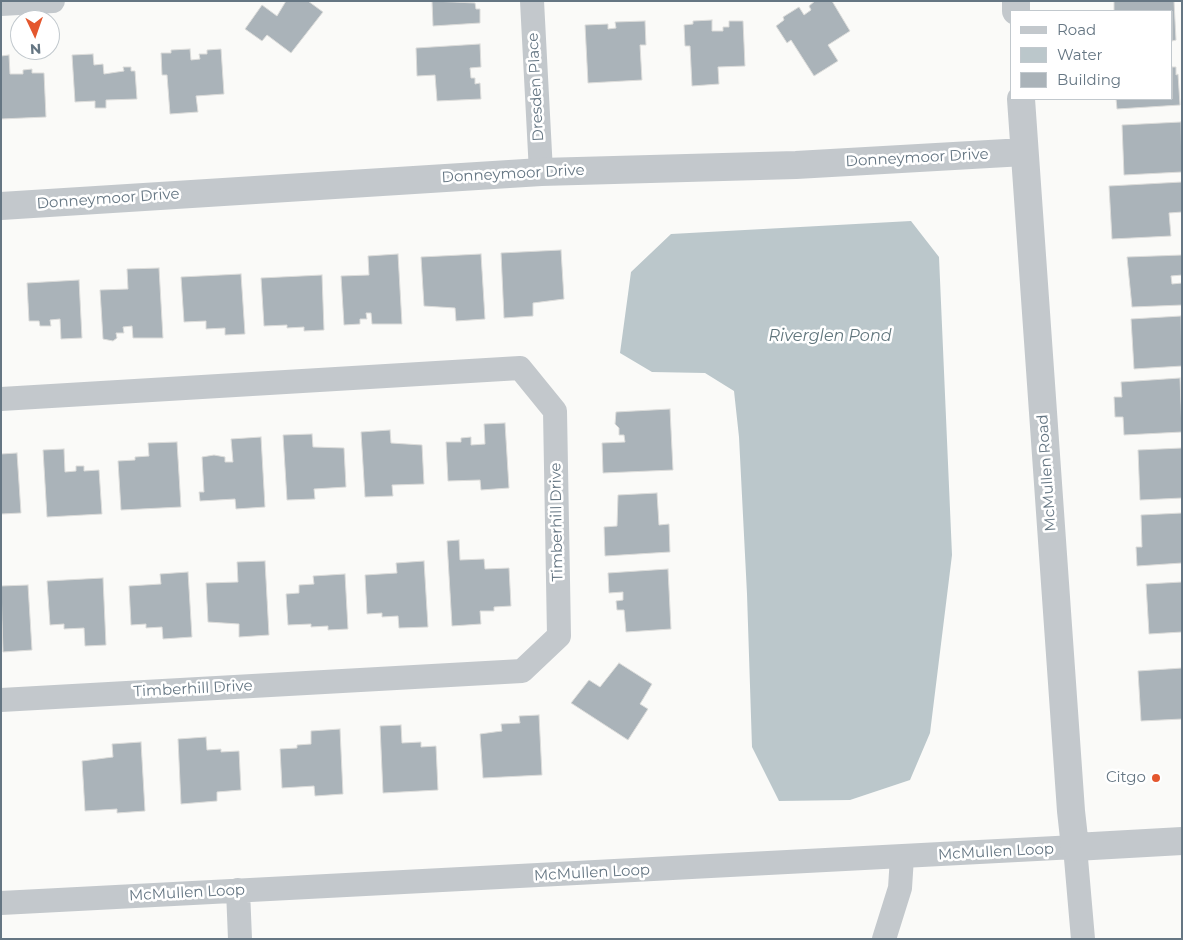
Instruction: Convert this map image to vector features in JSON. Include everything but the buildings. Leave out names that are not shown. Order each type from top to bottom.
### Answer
[{"type":"street","points":[[1,4],[53,1]]},
{"type":"street","name":"Dresden Place","points":[[532,1],[541,172]]},
{"type":"street","name":"McMullen Road","points":[[1021,100],[1075,847]]},
{"type":"street","name":"Donneymoor Drive","points":[[1,206],[541,172],[796,165],[1024,152]]},
{"type":"street","name":"Timberhill Drive","points":[[1,399],[520,368],[556,411],[559,636],[522,671],[1,700]]},
{"type":"street","name":"McMullen Loop","points":[[1,903],[1182,841]]},
{"type":"street","points":[[1075,847],[1083,939]]},
{"type":"street","points":[[884,939],[900,888],[902,857]]},
{"type":"street","points":[[238,890],[240,939]]},
{"type":"water","name":"Riverglen Pond","points":[[911,221],[939,257],[952,555],[930,733],[910,780],[850,800],[779,801],[752,747],[747,594],[739,437],[734,391],[705,373],[652,372],[620,353],[631,272],[671,234]]},
{"type":"place","name":"Citgo","points":[[1156,778]]}]
